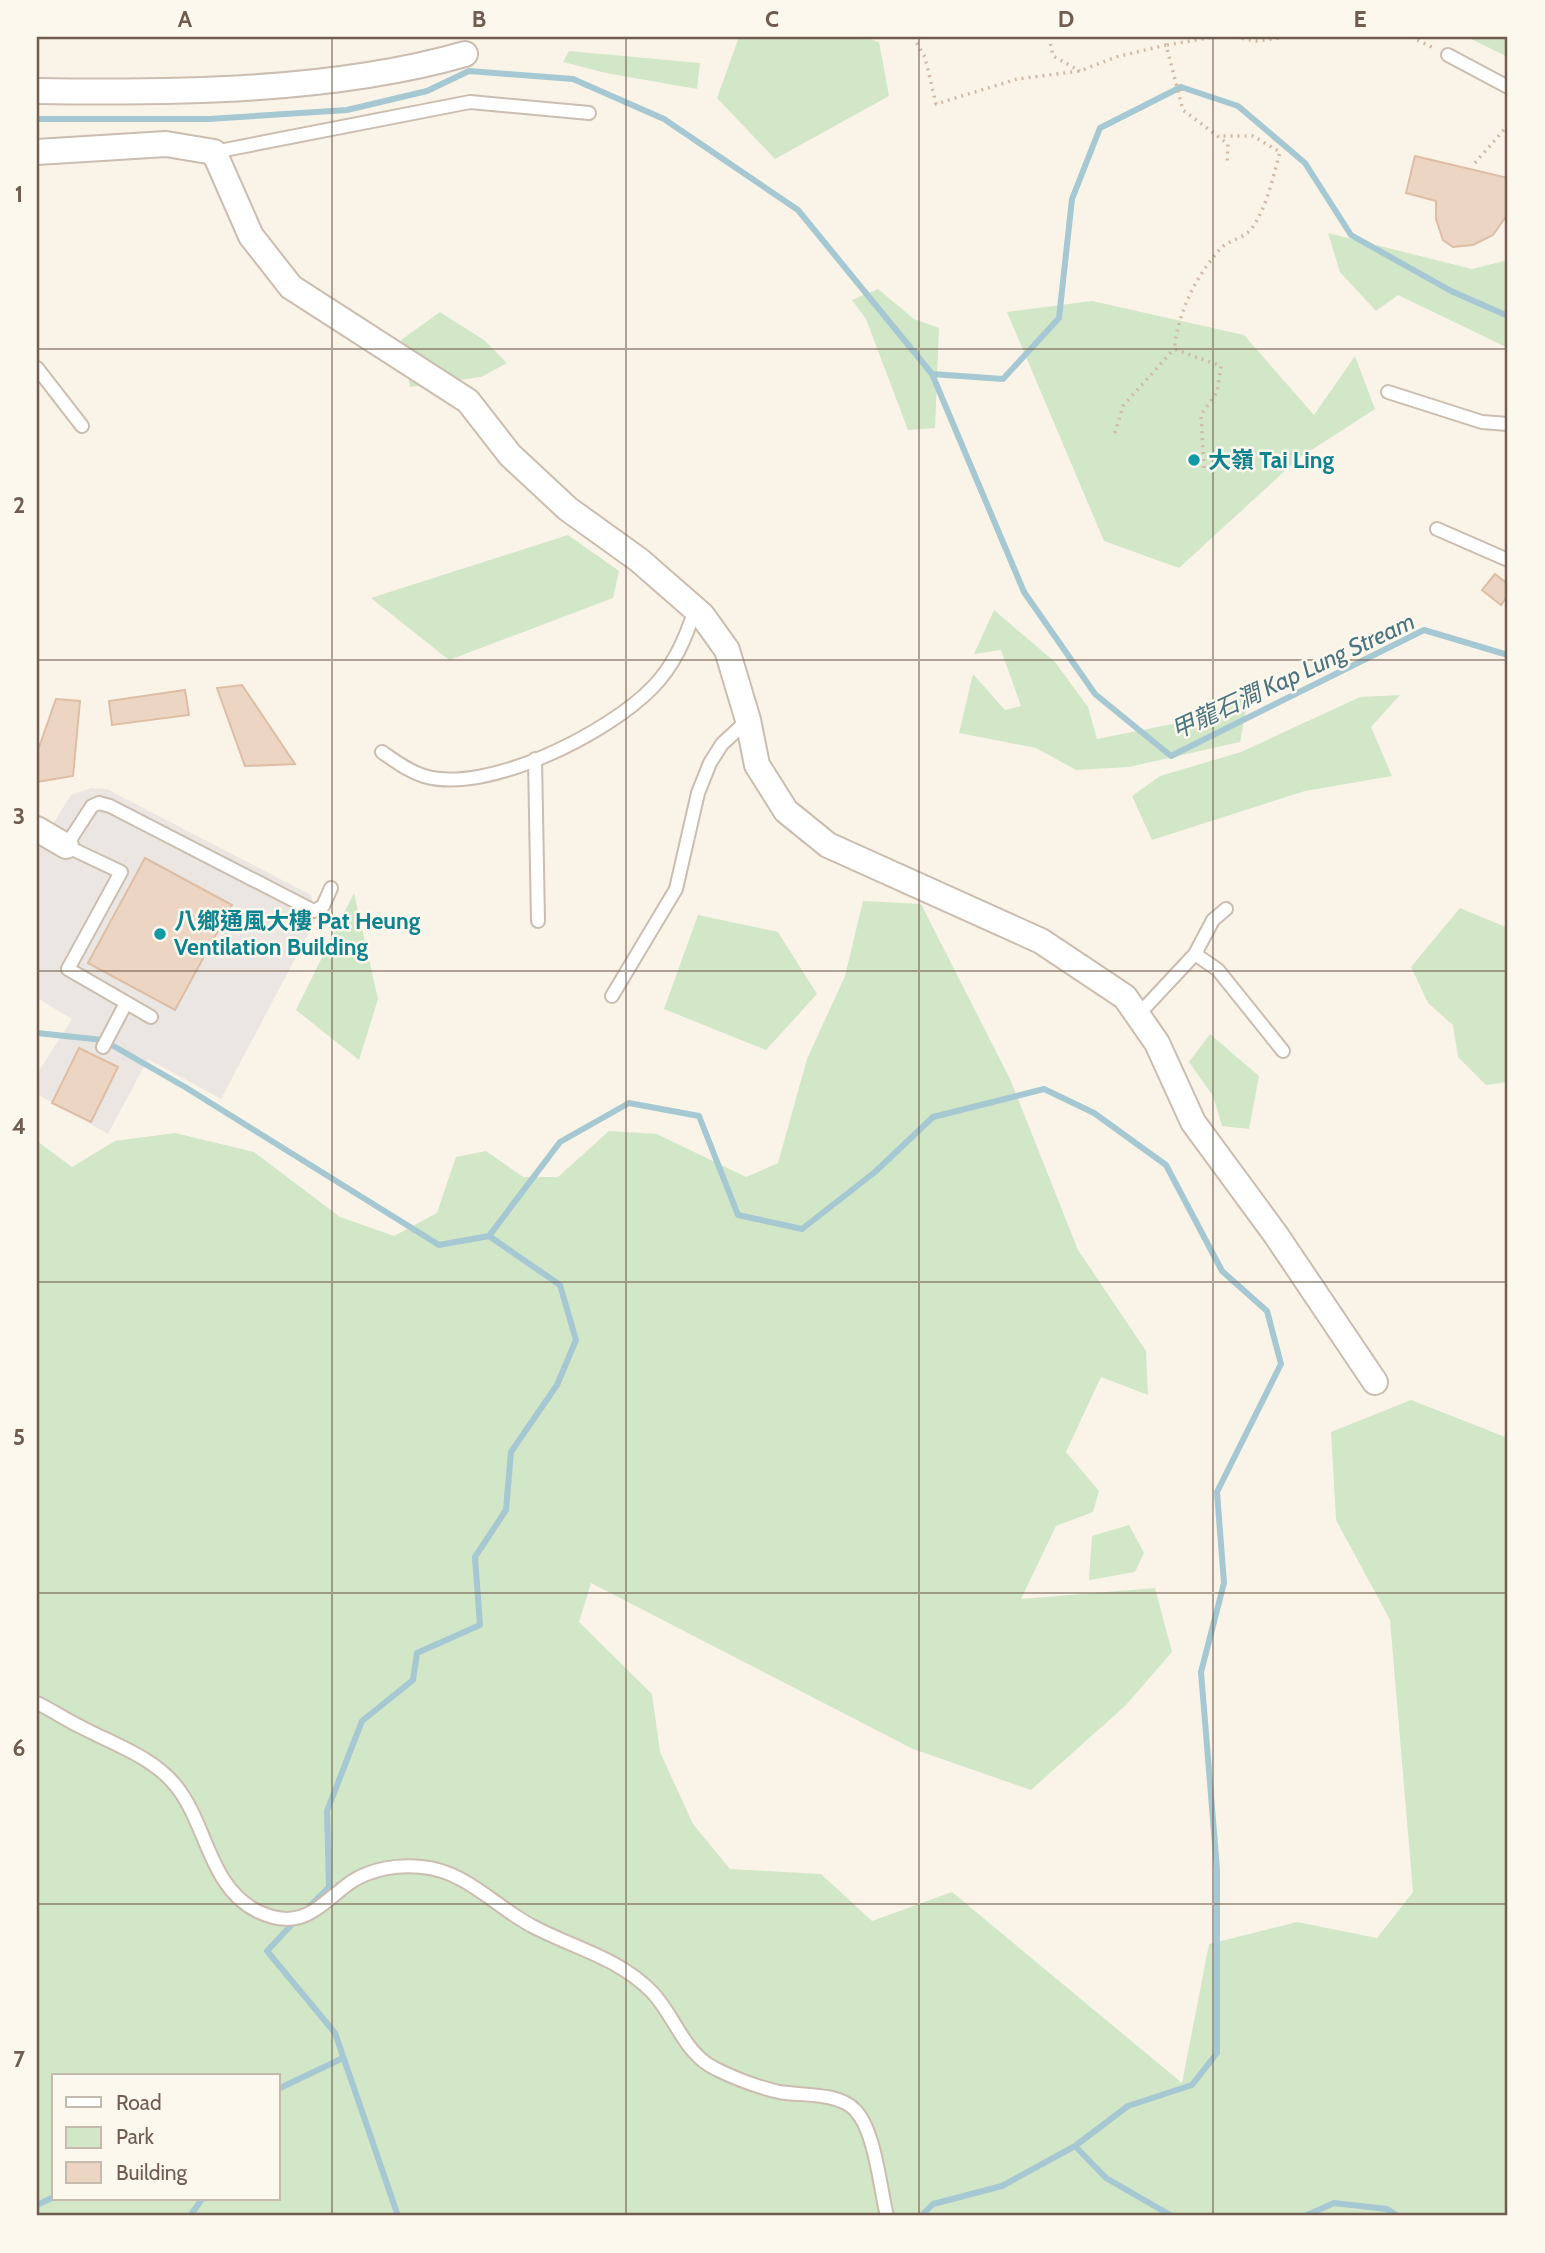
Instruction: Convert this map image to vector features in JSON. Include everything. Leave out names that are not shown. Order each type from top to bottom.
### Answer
[{"type":"street","points":[[37,91],[136,93],[322,81],[412,69],[465,54]]},
{"type":"street","points":[[37,152],[166,144],[214,152],[251,236],[290,287],[468,401],[510,455],[568,509],[639,560],[695,609],[727,650],[748,720],[757,765],[786,811],[828,845],[1041,941],[1125,998],[1157,1043],[1193,1122],[1254,1203],[1375,1382]]},
{"type":"street","points":[[37,829],[66,846]]},
{"type":"lane","points":[[1448,55],[1508,87]]},
{"type":"lane","points":[[214,152],[470,102],[589,113]]},
{"type":"lane","points":[[37,368],[82,426]]},
{"type":"lane","points":[[1388,392],[1482,422],[1508,424]]},
{"type":"lane","points":[[1437,529],[1508,560]]},
{"type":"lane","points":[[382,751],[409,770],[448,780],[475,776],[535,759],[610,725],[653,687],[676,657],[695,609]]},
{"type":"lane","points":[[612,996],[676,889],[690,841],[698,793],[710,763],[722,744],[748,720]]},
{"type":"lane","points":[[535,759],[538,921]]},
{"type":"lane","points":[[151,1017],[68,969],[121,872],[66,846],[92,806],[99,803],[314,911],[323,906],[331,888]]},
{"type":"lane","points":[[1138,1015],[1195,954],[1213,920],[1226,909]]},
{"type":"lane","points":[[1195,954],[1218,970],[1283,1051]]},
{"type":"lane","points":[[103,1047],[127,1003]]},
{"type":"lane","points":[[37,1703],[163,1772],[184,1795],[210,1853],[239,1898],[268,1915],[297,1918],[318,1911],[352,1882],[383,1869],[421,1866],[462,1880],[532,1926],[600,1955],[630,1974],[653,1993],[694,2053],[713,2068],[779,2092],[845,2102],[856,2110],[866,2127],[887,2216]]},
{"type":"path","points":[[913,37],[925,57],[936,104],[1029,76],[1080,71],[1116,57],[1213,37]]},
{"type":"path","points":[[1049,37],[1053,56],[1080,71]]},
{"type":"path","points":[[1235,37],[1256,41],[1287,37]]},
{"type":"path","points":[[1411,37],[1448,55]]},
{"type":"path","points":[[1166,45],[1183,110],[1228,144],[1227,164]]},
{"type":"path","points":[[1475,163],[1508,125]]},
{"type":"path","points":[[1115,433],[1123,406],[1174,349],[1178,320],[1185,301],[1223,246],[1245,237],[1254,226],[1268,193],[1280,152],[1253,136],[1218,136]]},
{"type":"path","points":[[1174,349],[1221,366],[1217,392],[1201,415],[1204,468]]},
{"type":"shaded area","name":"八鄉通風大樓 Pat Heung Ventilation Building","points":[[91,788],[107,789],[311,895],[315,921],[221,1099],[148,1059],[108,1134],[37,1094],[37,1074],[72,1019],[37,998],[37,849],[71,795]]},
{"type":"green space","points":[[739,37],[864,37],[879,42],[889,96],[775,159],[717,98]]},
{"type":"green space","points":[[1467,37],[1508,37],[1508,57]]},
{"type":"green space","points":[[569,51],[700,63],[697,89],[606,73],[563,62]]},
{"type":"green space","points":[[1328,233],[1472,269],[1508,260],[1508,348],[1398,295],[1376,311],[1340,272]]},
{"type":"green space","points":[[878,289],[914,319],[939,328],[935,428],[908,430],[866,319],[852,300]]},
{"type":"green space","points":[[1092,301],[1244,335],[1314,415],[1355,356],[1375,409],[1299,458],[1179,568],[1104,541],[1007,312]]},
{"type":"green space","points":[[440,312],[484,340],[507,363],[481,377],[410,387],[401,340]]},
{"type":"green space","points":[[568,535],[619,571],[613,598],[449,660],[371,598]]},
{"type":"green space","points":[[994,610],[1055,662],[1088,707],[1097,739],[1202,718],[1250,688],[1240,742],[1129,767],[1076,770],[1036,748],[959,733],[973,674],[1005,710],[1021,706],[1001,650],[974,654]]},
{"type":"green space","points":[[1400,695],[1371,727],[1392,776],[1305,791],[1152,840],[1132,796],[1160,776],[1241,752],[1360,697]]},
{"type":"green space","points":[[354,893],[378,999],[359,1060],[296,1010]]},
{"type":"green space","points":[[863,901],[921,904],[1010,1079],[1078,1250],[1146,1351],[1148,1395],[1101,1377],[1066,1452],[1099,1491],[1093,1512],[1056,1526],[1021,1599],[1155,1588],[1172,1652],[1125,1706],[1031,1790],[913,1749],[591,1583],[579,1622],[652,1694],[660,1752],[693,1824],[730,1869],[821,1874],[872,1921],[952,1892],[1182,2083],[1209,1944],[1297,1922],[1377,1938],[1413,1892],[1390,1620],[1336,1520],[1331,1432],[1411,1400],[1508,1438],[1508,2216],[37,2216],[37,1141],[72,1167],[115,1141],[175,1133],[254,1152],[340,1217],[394,1236],[437,1213],[456,1157],[486,1151],[523,1177],[558,1177],[609,1131],[657,1134],[746,1177],[778,1163],[807,1059],[845,976]]},
{"type":"green space","points":[[1460,908],[1508,928],[1508,1082],[1486,1085],[1458,1057],[1453,1025],[1428,1003],[1411,967]]},
{"type":"green space","points":[[698,915],[778,932],[817,994],[766,1050],[664,1009]]},
{"type":"green space","points":[[1210,1034],[1259,1076],[1249,1129],[1222,1126],[1213,1096],[1189,1062]]},
{"type":"green space","points":[[1129,1525],[1144,1553],[1135,1572],[1089,1580],[1092,1536]]},
{"type":"building","points":[[1415,156],[1508,178],[1507,215],[1493,235],[1473,245],[1453,247],[1443,240],[1436,219],[1436,201],[1406,193]]},
{"type":"building","points":[[1495,574],[1508,584],[1508,595],[1501,605],[1482,590]]},
{"type":"building","points":[[242,685],[295,764],[245,766],[217,688]]},
{"type":"building","points":[[185,690],[189,715],[112,725],[109,701]]},
{"type":"building","points":[[56,699],[80,701],[73,776],[37,782],[37,753]]},
{"type":"building","name":"八鄉通風大樓 Pat Heung Ventilation Building","points":[[145,858],[232,905],[175,1010],[88,963]]},
{"type":"building","points":[[79,1048],[118,1067],[91,1122],[52,1103]]},
{"type":"waterway","points":[[37,119],[209,119],[347,110],[427,91],[469,71],[573,79],[664,119],[798,210],[932,374],[1003,379],[1059,318],[1072,199],[1100,128],[1181,87],[1238,106],[1305,163],[1351,235],[1451,291],[1508,316]]},
{"type":"waterway","name":"甲龍石澗 Kap Lung Stream","points":[[932,374],[1024,592],[1095,694],[1171,756],[1424,630],[1508,655]]},
{"type":"waterway","points":[[37,1033],[103,1040],[185,1087],[439,1245],[489,1236],[560,1285],[576,1340],[557,1385],[511,1452],[506,1510],[475,1557],[480,1625],[417,1653],[413,1680],[362,1721],[327,1811],[329,1887],[307,1909]]},
{"type":"waterway","points":[[489,1236],[560,1142],[629,1103],[699,1116],[738,1215],[802,1229],[875,1172],[933,1117],[1044,1089],[1094,1113],[1166,1165],[1222,1271],[1267,1311],[1281,1364],[1217,1492],[1224,1583],[1201,1672],[1217,1869],[1217,2053],[1192,2085],[1128,2106],[1075,2146],[1002,2186],[933,2204],[921,2216]]},
{"type":"waterway","points":[[297,1919],[267,1951],[335,2033],[398,2216]]},
{"type":"waterway","points":[[280,2088],[343,2058]]},
{"type":"waterway","points":[[1075,2146],[1106,2178],[1172,2216],[1180,2216]]},
{"type":"waterway","points":[[37,2205],[52,2198]]},
{"type":"waterway","points":[[190,2216],[201,2200]]},
{"type":"waterway","points":[[1305,2216],[1334,2203],[1387,2209],[1398,2216]]},
{"type":"place","name":"大嶺 Tai Ling","points":[[1194,460]]},
{"type":"place","name":"八鄉通風大樓 Pat Heung Ventilation Building","points":[[160,934]]}]
